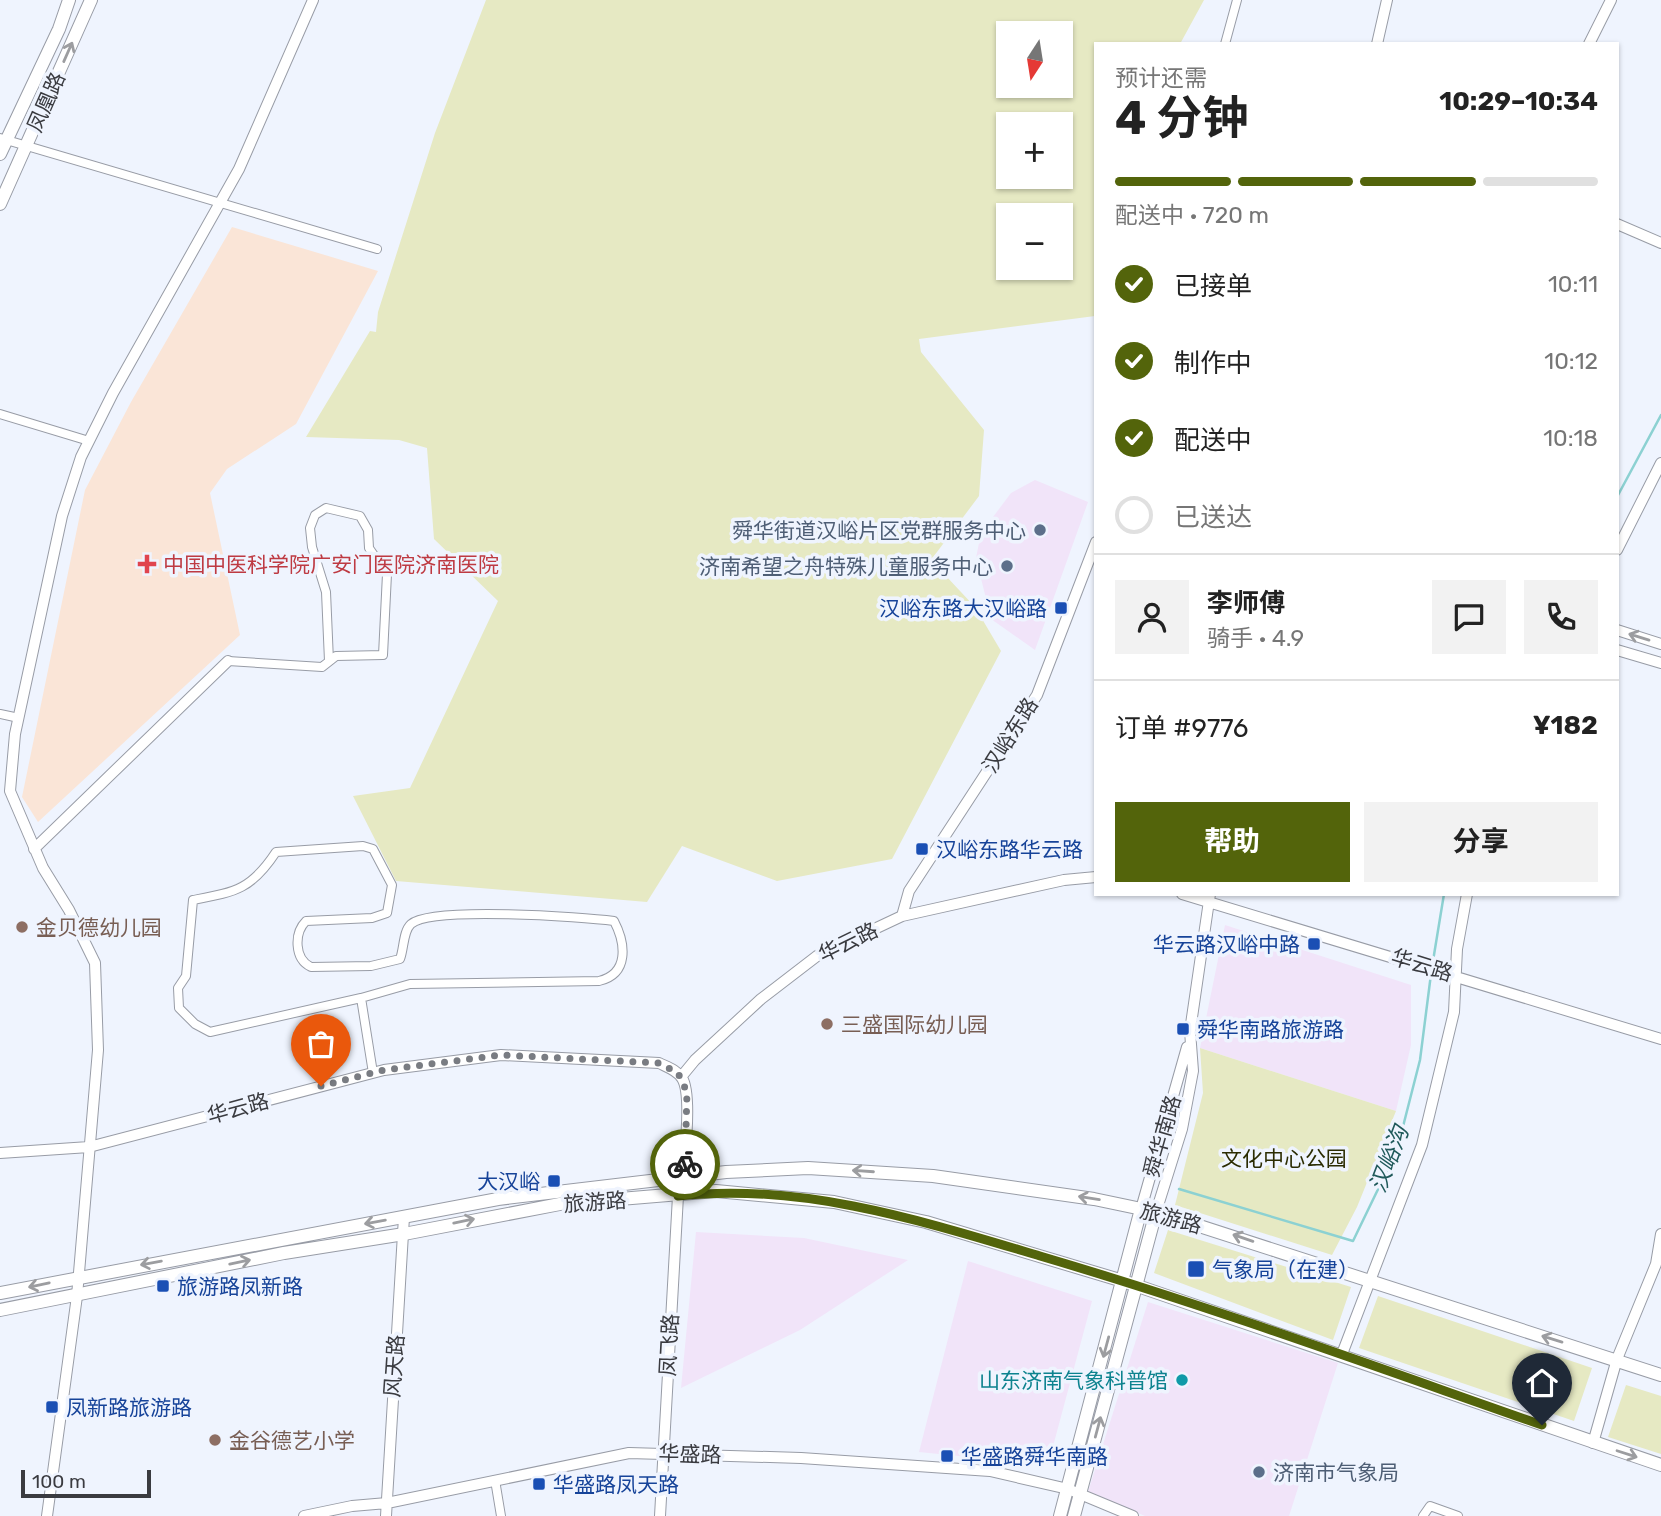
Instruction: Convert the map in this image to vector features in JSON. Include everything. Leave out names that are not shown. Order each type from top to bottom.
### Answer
[{"type":"main road","name":"凤凰路","points":[[0,154],[4,139],[59,29],[69,0]]},
{"type":"main road","name":"凤凰路","points":[[0,204],[91,0]]},
{"type":"main road","name":"旅游路","points":[[0,1293],[498,1199],[684,1175],[808,1168],[933,1176],[1094,1199],[1156,1212],[1228,1233],[1370,1283],[1618,1359],[1661,1375]]},
{"type":"main road","name":"旅游路","points":[[0,1310],[284,1253],[404,1234],[560,1203],[716,1191],[834,1202],[926,1222],[1130,1283],[1661,1465]]},
{"type":"main road","name":"舜华南路","points":[[1130,1283],[1141,1209]]},
{"type":"main road","name":"舜华南路","points":[[1060,1516],[1074,1491],[1130,1283],[1156,1212]]},
{"type":"main road","name":"舜华南路","points":[[1074,1491],[1074,1516]]},
{"type":"street","points":[[47,1516],[77,1296],[98,1050],[95,963],[69,909],[34,849],[10,790],[19,718],[62,516],[89,441],[220,204],[291,55],[313,0]]},
{"type":"street","points":[[1226,42],[1237,0]]},
{"type":"street","points":[[1377,42],[1387,0]]},
{"type":"street","points":[[1590,42],[1611,0]]},
{"type":"street","points":[[4,139],[377,249]]},
{"type":"street","points":[[1619,225],[1661,243]]},
{"type":"street","points":[[0,414],[89,441]]},
{"type":"street","points":[[1619,546],[1661,463]]},
{"type":"street","points":[[34,849],[228,661],[322,667],[336,656],[383,655],[387,574],[369,548],[368,530],[360,516],[326,508],[315,515],[310,528],[312,547],[326,592],[329,661]]},
{"type":"street","name":"汉峪东路","points":[[902,916],[909,891],[1037,695],[1094,547]]},
{"type":"street","points":[[1619,631],[1661,643]]},
{"type":"street","points":[[1619,651],[1661,663]]},
{"type":"street","points":[[0,714],[19,718]]},
{"type":"street","points":[[363,846],[373,849],[392,885],[387,914],[372,918],[306,920],[300,927],[298,954],[304,963],[311,967],[371,966],[400,959],[406,945],[406,930],[412,922],[436,915],[579,916],[614,921],[622,935],[624,953],[619,970],[610,978],[599,981],[410,984],[360,998],[210,1032],[195,1024],[179,1008],[178,988],[186,976],[193,900],[242,889],[256,878],[276,852],[363,846]]},
{"type":"street","name":"华云路","points":[[0,1153],[89,1147],[373,1073],[501,1055],[659,1063],[681,1077],[695,1060],[761,999],[817,956],[902,916],[1063,880],[1094,877]]},
{"type":"street","points":[[1342,1354],[1422,1145],[1454,1012],[1467,896]]},
{"type":"street","name":"华云路","points":[[1209,898],[1661,1038]]},
{"type":"street","name":"舜华南路","points":[[1141,1209],[1189,1041],[1209,898]]},
{"type":"street","points":[[360,998],[373,1073]]},
{"type":"street","name":"舜华南路","points":[[1156,1212],[1182,1129],[1193,1071],[1189,1041]]},
{"type":"street","points":[[681,1077],[687,1092],[684,1175]]},
{"type":"street","name":"凤飞路","points":[[660,1516],[678,1196],[684,1175]]},
{"type":"street","name":"风天路","points":[[386,1516],[404,1217]]},
{"type":"street","points":[[1592,1443],[1618,1359],[1656,1264],[1661,1234]]},
{"type":"street","name":"华盛路","points":[[304,1516],[352,1506],[387,1503],[629,1452],[903,1463],[990,1471],[1074,1491],[1133,1516]]},
{"type":"street","points":[[495,1480],[501,1516]]},
{"type":"street","points":[[1423,1516],[1430,1506],[1458,1516]]},
{"type":"shaded area","name":"中国中医科学院广安门医院济南医院","points":[[232,227],[378,271],[296,424],[227,469],[210,493],[240,635],[38,822],[22,797],[85,490],[131,402]]},
{"type":"shaded area","points":[[1035,480],[1088,502],[1035,650],[991,619],[976,558],[981,533],[1011,493]]},
{"type":"shaded area","points":[[1225,925],[1411,985],[1411,1045],[1396,1111],[1200,1048]]},
{"type":"shaded area","points":[[696,1232],[804,1238],[908,1260],[800,1330],[681,1388]]},
{"type":"shaded area","points":[[968,1261],[1092,1301],[1048,1465],[919,1452]]},
{"type":"shaded area","points":[[1148,1302],[1338,1363],[1289,1516],[1145,1516],[1088,1492]]},
{"type":"green space","points":[[486,0],[1204,0],[1181,42],[1094,42],[1094,316],[919,339],[921,352],[984,430],[979,496],[931,560],[975,607],[1001,651],[892,859],[777,881],[682,846],[647,902],[396,881],[353,796],[410,788],[498,601],[434,539],[427,448],[399,440],[306,437],[370,331],[376,332],[378,312],[435,133]]},
{"type":"green space","name":"文化中心公园","points":[[1200,1048],[1396,1111],[1357,1207],[1332,1255],[1175,1205],[1203,1093]]},
{"type":"green space","points":[[1168,1230],[1351,1287],[1333,1340],[1154,1273]]},
{"type":"green space","points":[[1378,1296],[1592,1368],[1574,1421],[1359,1348]]},
{"type":"green space","points":[[1626,1385],[1661,1396],[1661,1454],[1608,1437]]},
{"type":"waterway","name":"汉峪沟","points":[[1619,493],[1661,415]]},
{"type":"waterway","name":"汉峪沟","points":[[1432,967],[1444,896]]},
{"type":"waterway","name":"汉峪沟","points":[[1179,1189],[1353,1241],[1397,1150],[1420,1060],[1431,974]]},
{"type":"way so far","points":[[321,1086],[384,1070],[501,1055],[659,1063],[678,1073],[684,1080],[687,1092],[685,1164]]},
{"type":"place","name":"舜华街道汉峪片区党群服务中心","points":[[1040,530]]},
{"type":"place","name":"中国中医科学院广安门医院济南医院","points":[[147,564]]},
{"type":"place","name":"济南希望之舟特殊儿童服务中心","points":[[1007,566]]},
{"type":"place","name":"汉峪东路大汉峪路","points":[[1061,608]]},
{"type":"place","name":"汉峪东路华云路","points":[[922,849]]},
{"type":"place","name":"金贝德幼儿园","points":[[22,927]]},
{"type":"place","name":"华云路汉峪中路","points":[[1314,944]]},
{"type":"place","name":"三盛国际幼儿园","points":[[827,1024]]},
{"type":"place","name":"舜华南路旅游路","points":[[1183,1029]]},
{"type":"place","name":"大汉峪","points":[[554,1181]]},
{"type":"place","name":"气象局（在建）","points":[[1196,1269]]},
{"type":"place","name":"旅游路凤新路","points":[[163,1286]]},
{"type":"place","name":"山东济南气象科普馆","points":[[1182,1380]]},
{"type":"place","name":"凤新路旅游路","points":[[52,1407]]},
{"type":"place","name":"金谷德艺小学","points":[[215,1440]]},
{"type":"place","name":"华盛路舜华南路","points":[[947,1456]]},
{"type":"place","name":"济南市气象局","points":[[1259,1472]]},
{"type":"place","name":"华盛路凤天路","points":[[539,1484]]},
{"type":"route","points":[[685,1164],[678,1196],[716,1191],[834,1202],[926,1222],[1123,1281],[1342,1354],[1542,1425]]}]
